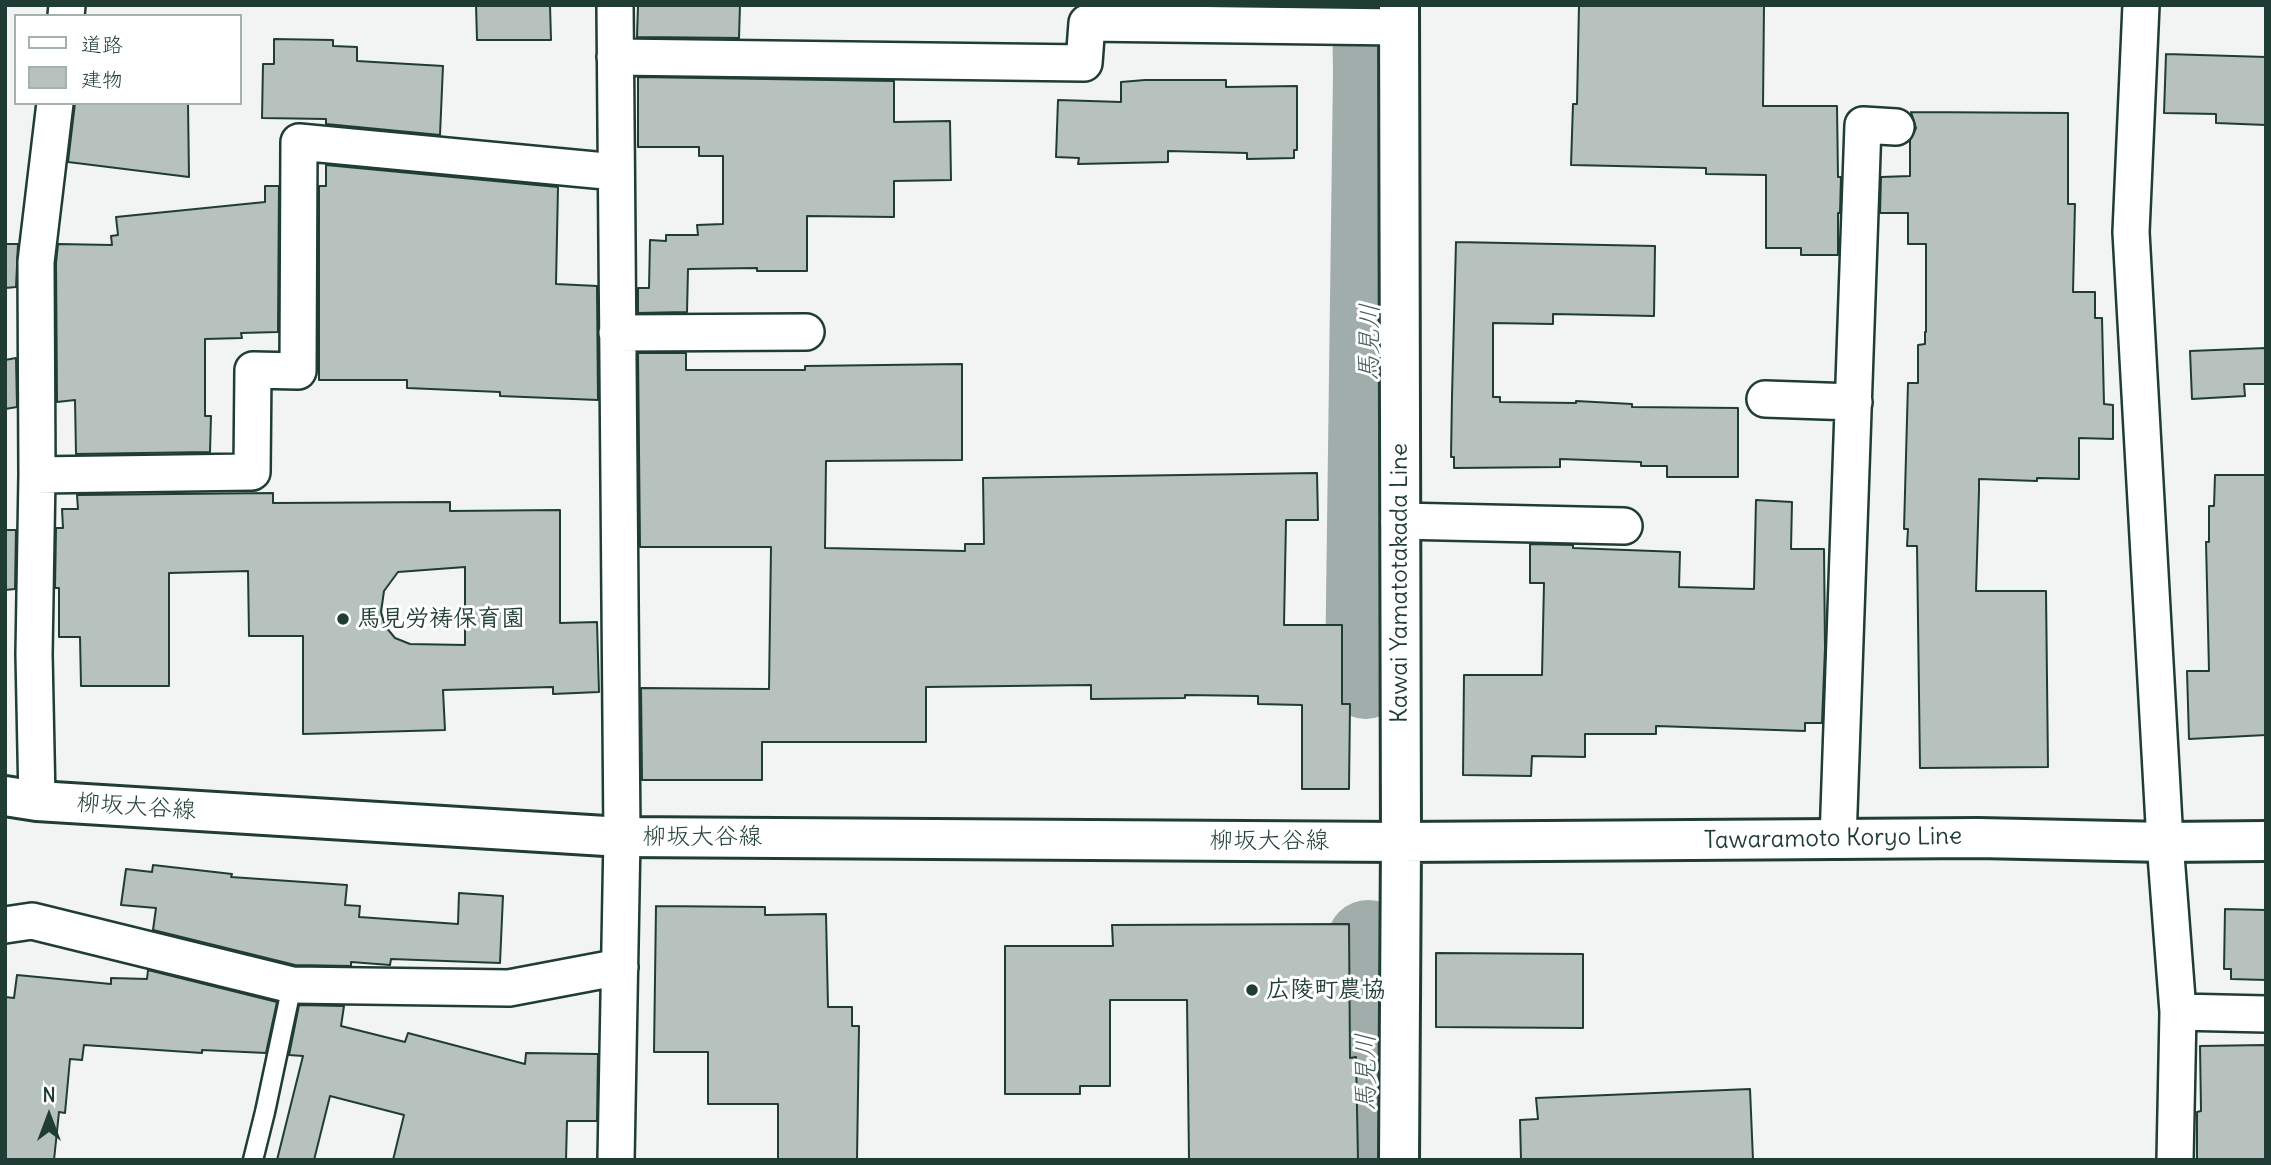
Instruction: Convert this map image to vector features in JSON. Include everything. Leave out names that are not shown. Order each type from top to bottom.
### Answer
[{"type":"main road","name":"Kawai Yamatotakada Line","points":[[1399,16],[1399,1160]]},
{"type":"main road","name":"柳坂大谷線","points":[[21,798],[622,837],[1401,842]]},
{"type":"main road","name":"Tawaramoto Koryo Line","points":[[1401,842],[1978,838],[2266,841]]},
{"type":"street","points":[[615,5],[622,837],[616,1160]]},
{"type":"street","points":[[2141,5],[2131,232],[2165,842],[2178,1012],[2175,1160]]},
{"type":"street","points":[[615,57],[1084,63],[1087,23],[1353,26],[1399,16]]},
{"type":"street","points":[[21,798],[34,654],[37,475],[21,326],[36,262],[55,105]]},
{"type":"street","points":[[1838,840],[1863,125],[1896,127]]},
{"type":"street","points":[[37,475],[252,472],[253,370],[298,371],[299,142],[616,172]]},
{"type":"street","points":[[617,333],[806,332]]},
{"type":"street","points":[[1765,399],[1854,402]]},
{"type":"street","points":[[1399,521],[1624,526]]},
{"type":"street","points":[[5,925],[32,921],[292,985],[509,988],[620,967]]},
{"type":"street","points":[[2178,1012],[2266,1014]]},
{"type":"lane","points":[[253,1160],[292,985]]},
{"type":"building","points":[[476,5],[550,5],[551,40],[477,40]]},
{"type":"building","points":[[638,5],[740,5],[739,38],[637,37]]},
{"type":"building","points":[[1579,5],[1764,5],[1763,106],[1837,106],[1838,177],[1841,177],[1838,255],[1801,255],[1801,248],[1766,248],[1766,175],[1706,174],[1706,168],[1571,165],[1573,104],[1577,104]]},
{"type":"building","points":[[274,39],[333,40],[333,46],[357,47],[357,61],[443,66],[440,135],[326,124],[326,119],[262,118],[263,64],[274,64]]},
{"type":"building","points":[[2166,54],[2266,57],[2266,125],[2216,123],[2216,114],[2164,113]]},
{"type":"building","points":[[638,77],[894,81],[894,122],[950,121],[951,180],[894,181],[894,217],[807,216],[807,271],[757,271],[757,268],[688,269],[687,312],[638,313],[638,288],[649,288],[650,240],[666,241],[666,235],[698,235],[697,225],[723,224],[723,156],[699,156],[699,147],[638,147]]},
{"type":"building","points":[[1226,80],[1226,87],[1297,86],[1297,150],[1294,150],[1294,158],[1247,159],[1247,153],[1168,151],[1168,162],[1078,164],[1079,158],[1056,157],[1058,100],[1121,102],[1121,82]]},
{"type":"building","points":[[75,105],[188,105],[189,177],[68,162]]},
{"type":"building","points":[[1911,112],[2068,113],[2068,204],[2075,204],[2073,292],[2095,292],[2095,318],[2102,318],[2104,404],[2113,405],[2113,439],[2079,438],[2079,479],[1979,479],[1976,591],[2046,591],[2048,767],[1920,768],[1917,546],[1907,546],[1908,529],[1904,529],[1908,383],[1918,383],[1918,345],[1925,344],[1926,244],[1908,244],[1908,213],[1880,213],[1881,177],[1910,176],[1910,140],[1916,128]]},
{"type":"building","points":[[326,165],[558,187],[556,284],[597,286],[598,400],[500,396],[500,392],[407,388],[407,380],[319,380],[319,186],[326,186]]},
{"type":"building","points":[[265,186],[279,186],[278,332],[241,333],[242,338],[205,339],[205,416],[211,416],[210,452],[76,454],[75,400],[57,402],[58,244],[112,245],[111,236],[118,235],[116,217],[265,202]]},
{"type":"building","points":[[1456,242],[1655,246],[1654,316],[1553,314],[1553,324],[1493,323],[1493,397],[1500,397],[1500,402],[1576,401],[1632,404],[1632,407],[1738,408],[1738,477],[1667,477],[1667,466],[1641,466],[1641,462],[1560,459],[1560,467],[1454,468],[1454,457],[1451,457]]},
{"type":"building","points":[[5,244],[18,244],[16,287],[5,288]]},
{"type":"building","points":[[2266,348],[2266,384],[2244,384],[2245,396],[2192,399],[2190,351]]},
{"type":"building","points":[[638,353],[686,353],[686,370],[805,370],[805,366],[962,364],[962,460],[826,461],[825,548],[965,551],[965,544],[984,544],[983,478],[1317,473],[1318,520],[1286,520],[1284,625],[1342,625],[1342,704],[1350,704],[1349,789],[1302,789],[1302,705],[1258,704],[1258,696],[1185,695],[1185,698],[1091,699],[1091,685],[926,687],[926,742],[762,742],[762,780],[642,780],[641,688],[769,689],[771,547],[640,547]]},
{"type":"building","points":[[16,358],[17,407],[5,409],[5,360]]},
{"type":"building","points":[[2215,475],[2266,475],[2266,735],[2189,739],[2187,671],[2209,671],[2206,542],[2209,542],[2209,506],[2214,506]]},
{"type":"building","points":[[273,493],[273,503],[450,502],[450,511],[560,510],[560,623],[597,622],[599,692],[553,694],[553,687],[443,690],[445,730],[303,734],[303,636],[249,636],[248,571],[169,573],[169,686],[81,686],[80,637],[59,637],[59,588],[55,588],[56,528],[63,528],[62,509],[78,509],[77,495]],"holes":[[[465,567],[465,645],[410,644],[395,638],[385,626],[381,612],[384,591],[398,572]]]},
{"type":"building","points":[[1756,500],[1792,502],[1791,549],[1824,549],[1825,648],[1822,723],[1805,723],[1805,731],[1656,726],[1656,734],[1585,734],[1585,757],[1532,756],[1531,776],[1463,775],[1464,675],[1542,675],[1544,583],[1530,583],[1530,544],[1680,552],[1679,587],[1754,589]]},
{"type":"building","points":[[5,530],[16,530],[15,589],[5,590]]},
{"type":"building","points":[[153,865],[232,874],[231,877],[347,885],[345,905],[360,906],[359,917],[458,924],[459,893],[503,896],[500,963],[391,959],[390,965],[351,962],[351,966],[295,965],[153,930],[156,908],[121,905],[126,869],[152,872]]},
{"type":"building","points":[[656,906],[765,907],[765,915],[826,914],[828,1007],[852,1007],[852,1026],[859,1026],[857,1160],[778,1160],[778,1104],[708,1104],[708,1052],[654,1052]]},
{"type":"building","points":[[2225,909],[2266,910],[2266,980],[2231,979],[2231,969],[2224,969]]},
{"type":"building","points":[[1349,924],[1350,1058],[1356,1057],[1358,1160],[1189,1160],[1187,1000],[1110,1000],[1110,1086],[1080,1086],[1080,1094],[1005,1094],[1005,946],[1113,946],[1112,925]]},
{"type":"building","points":[[1436,953],[1583,954],[1583,1028],[1436,1027]]},
{"type":"building","points":[[148,970],[277,1002],[266,1053],[202,1050],[202,1053],[84,1045],[82,1060],[70,1059],[65,1113],[59,1112],[54,1160],[5,1160],[5,997],[14,998],[17,975],[111,984],[111,978],[147,979]]},
{"type":"building","points":[[299,1005],[344,1006],[341,1026],[405,1042],[408,1033],[525,1064],[526,1053],[598,1054],[597,1121],[567,1121],[566,1160],[393,1160],[404,1115],[330,1096],[314,1160],[277,1160],[303,1056],[289,1055]]},
{"type":"building","points":[[2266,1045],[2266,1160],[2197,1160],[2197,1112],[2201,1111],[2200,1046]]},
{"type":"building","points":[[1750,1089],[1753,1160],[1521,1160],[1520,1120],[1538,1119],[1536,1098]]},
{"type":"waterway","name":"馬見川","points":[[1366,678],[1373,5]]},
{"type":"waterway","name":"馬見川","points":[[1366,1160],[1368,941]]},
{"type":"place","name":"馬見労祷保育園","points":[[343,619]]},
{"type":"place","name":"広陵町農協","points":[[1252,990]]}]
